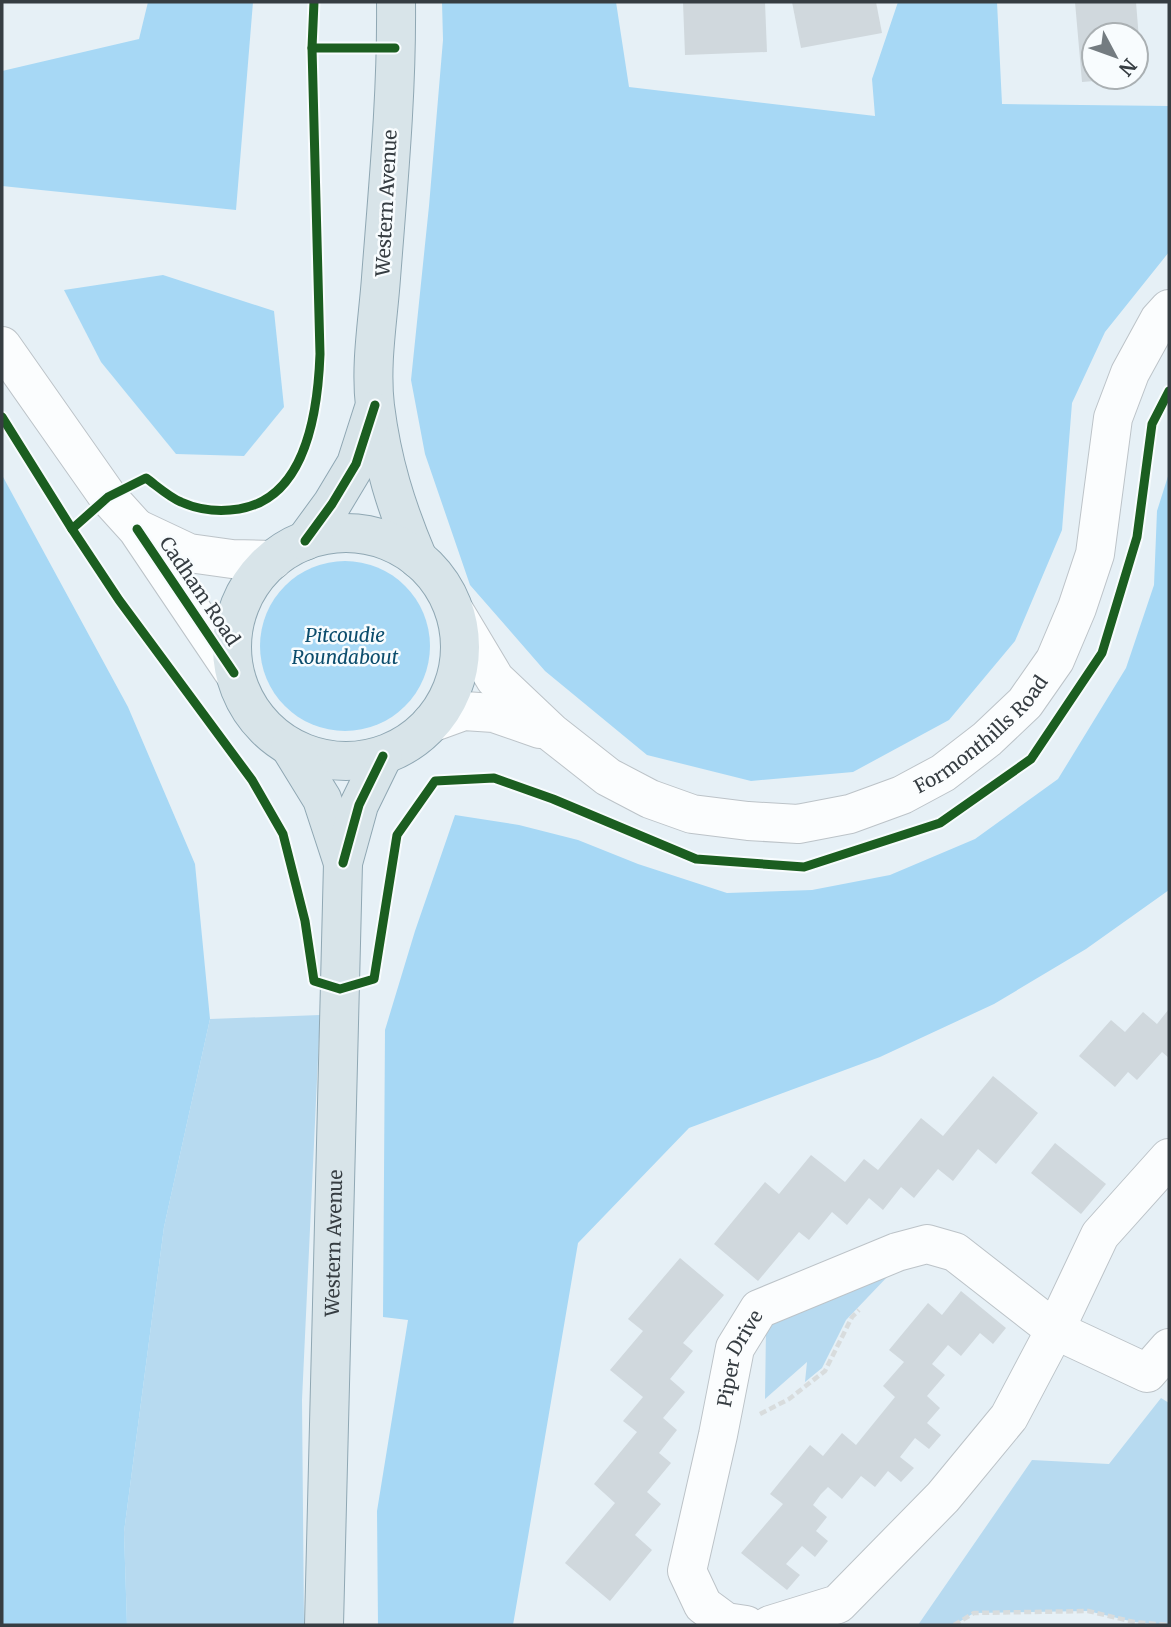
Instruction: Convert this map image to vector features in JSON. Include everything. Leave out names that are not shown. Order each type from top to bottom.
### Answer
[{"type":"main road","name":"Western Avenue","points":[[375,405],[374,374],[383,258],[396,2]]},
{"type":"main road","points":[[289,550],[334,534],[364,535],[393,543],[418,559],[440,583],[455,612],[460,651],[452,690],[431,723],[409,743],[383,756],[351,762],[319,759],[290,747],[265,728],[246,702],[234,673],[232,641],[237,611],[252,582],[289,550],[332,504],[356,464],[375,405]]},
{"type":"main road","points":[[375,405],[391,486],[398,511],[418,559]]},
{"type":"main road","name":"Western Avenue","points":[[290,747],[322,800],[343,863]]},
{"type":"main road","name":"Western Avenue","points":[[324,1625],[343,863],[359,805],[383,756]]},
{"type":"street","name":"Formonthills Road","points":[[455,612],[495,678],[552,733],[608,777],[650,799],[692,814],[798,824],[850,814],[902,795],[943,773],[987,739],[1025,703],[1055,660],[1077,608],[1095,554],[1113,418],[1130,373],[1159,320],[1169,309]]},
{"type":"street","name":"Cadham Road","points":[[2,346],[108,497],[136,528],[234,673]]},
{"type":"street","name":"Cadham Road","points":[[136,528],[189,553],[232,559],[289,550]]},
{"type":"street","name":"Formonthills Road","points":[[431,723],[464,710],[494,713],[552,733]]},
{"type":"street","points":[[770,1625],[838,1604],[943,1497],[1009,1417],[1055,1330],[1100,1235],[1169,1158]]},
{"type":"street","name":"Piper Drive","points":[[746,1625],[726,1622],[703,1605],[687,1571],[735,1348],[759,1309],[897,1252],[927,1244],[955,1252],[1055,1330],[1147,1373],[1169,1348]]},
{"type":"path","points":[[718,1436],[789,1399],[825,1371],[852,1317],[861,1308]]},
{"type":"path","points":[[954,1625],[974,1613],[1088,1611],[1134,1622],[1169,1625]]},
{"type":"shaded area","points":[[320,1015],[302,1400],[304,1625],[127,1625],[124,1532],[164,1227],[210,1019]]},
{"type":"shaded area","points":[[889,1275],[846,1320],[822,1368],[805,1382],[807,1362],[765,1399],[766,1328],[783,1312]]},
{"type":"shaded area","points":[[1161,1398],[1169,1403],[1169,1625],[1134,1622],[1088,1611],[974,1613],[954,1625],[918,1625],[1032,1460],[1109,1464]]},
{"type":"green space","points":[[148,2],[253,2],[236,210],[2,186],[2,71],[139,39]]},
{"type":"green space","points":[[442,2],[616,2],[629,87],[875,116],[872,79],[898,2],[997,2],[1002,104],[1169,106],[1169,252],[1105,332],[1072,403],[1062,530],[1015,641],[949,720],[853,772],[751,781],[647,755],[545,671],[470,585],[425,454],[411,380],[443,40]]},
{"type":"green space","points":[[163,275],[274,311],[284,407],[244,456],[176,454],[101,362],[64,290]]},
{"type":"green space","points":[[1169,473],[1169,890],[1086,949],[994,1004],[880,1057],[689,1128],[578,1243],[513,1625],[378,1625],[377,1511],[408,1320],[383,1317],[385,1030],[415,931],[455,815],[519,825],[578,840],[638,864],[727,893],[812,890],[890,875],[975,839],[1058,779],[1126,668],[1154,585],[1157,511]]},
{"type":"green space","points":[[2,475],[128,707],[195,864],[210,1019],[164,1227],[124,1532],[127,1625],[2,1625]]},
{"type":"green space","name":"Pitcoudie Roundabout","points":[[345,561],[377,568],[392,575],[405,586],[416,599],[423,614],[430,646],[423,678],[416,693],[405,706],[392,717],[377,724],[345,731],[313,724],[298,717],[285,706],[274,693],[267,678],[260,646],[267,614],[274,599],[285,586],[298,575],[313,568]]},
{"type":"building","points":[[683,2],[765,2],[767,52],[685,55]]},
{"type":"building","points":[[792,2],[876,2],[882,33],[801,48]]},
{"type":"building","points":[[1075,2],[1136,2],[1138,21],[1080,21],[1080,59]]},
{"type":"building","points":[[1169,1009],[1169,1058],[1162,1052],[1137,1080],[1128,1072],[1115,1087],[1079,1056],[1111,1020],[1125,1032],[1143,1012],[1157,1024]]},
{"type":"building","points":[[993,1076],[1038,1113],[996,1164],[978,1149],[953,1181],[938,1169],[914,1198],[901,1187],[883,1210],[869,1198],[847,1225],[832,1212],[809,1240],[799,1232],[758,1281],[714,1244],[765,1182],[779,1194],[811,1155],[845,1182],[864,1159],[878,1170],[921,1118],[943,1136]]},
{"type":"building","points":[[1055,1143],[1106,1184],[1081,1214],[1031,1173]]},
{"type":"building","points":[[680,1258],[724,1295],[683,1343],[693,1351],[670,1379],[685,1392],[663,1418],[677,1430],[659,1453],[671,1463],[647,1492],[661,1504],[635,1535],[652,1550],[610,1601],[565,1563],[615,1503],[594,1484],[637,1432],[623,1421],[643,1397],[610,1370],[643,1331],[628,1319]]},
{"type":"building","points":[[961,1291],[1006,1328],[993,1344],[980,1333],[961,1356],[948,1345],[932,1364],[945,1375],[927,1396],[940,1408],[927,1423],[941,1435],[929,1449],[915,1438],[900,1457],[914,1468],[901,1482],[888,1471],[875,1487],[861,1476],[842,1499],[828,1487],[821,1494],[813,1505],[827,1517],[816,1531],[828,1541],[815,1557],[802,1546],[786,1564],[800,1575],[787,1590],[741,1553],[783,1504],[770,1494],[810,1445],[823,1456],[842,1433],[856,1445],[895,1397],[883,1386],[904,1362],[889,1350],[928,1303],[942,1315]]},
{"type":"cycle path","points":[[314,2],[312,48],[395,48]]},
{"type":"cycle path","points":[[312,48],[320,354],[311,424],[294,470],[280,488],[262,501],[232,510],[210,510],[188,505],[146,478],[108,497],[72,529],[119,600],[252,780],[283,834],[305,921],[314,981],[340,989],[374,979],[397,835],[435,781],[494,778],[553,799],[696,859],[804,867],[940,823],[1031,759],[1102,653],[1137,537],[1152,424],[1169,391]]},
{"type":"cycle path","points":[[305,541],[356,464],[375,405]]},
{"type":"cycle path","points":[[2,417],[72,529]]},
{"type":"cycle path","points":[[137,529],[234,673]]},
{"type":"cycle path","points":[[343,863],[359,805],[383,756]]}]
